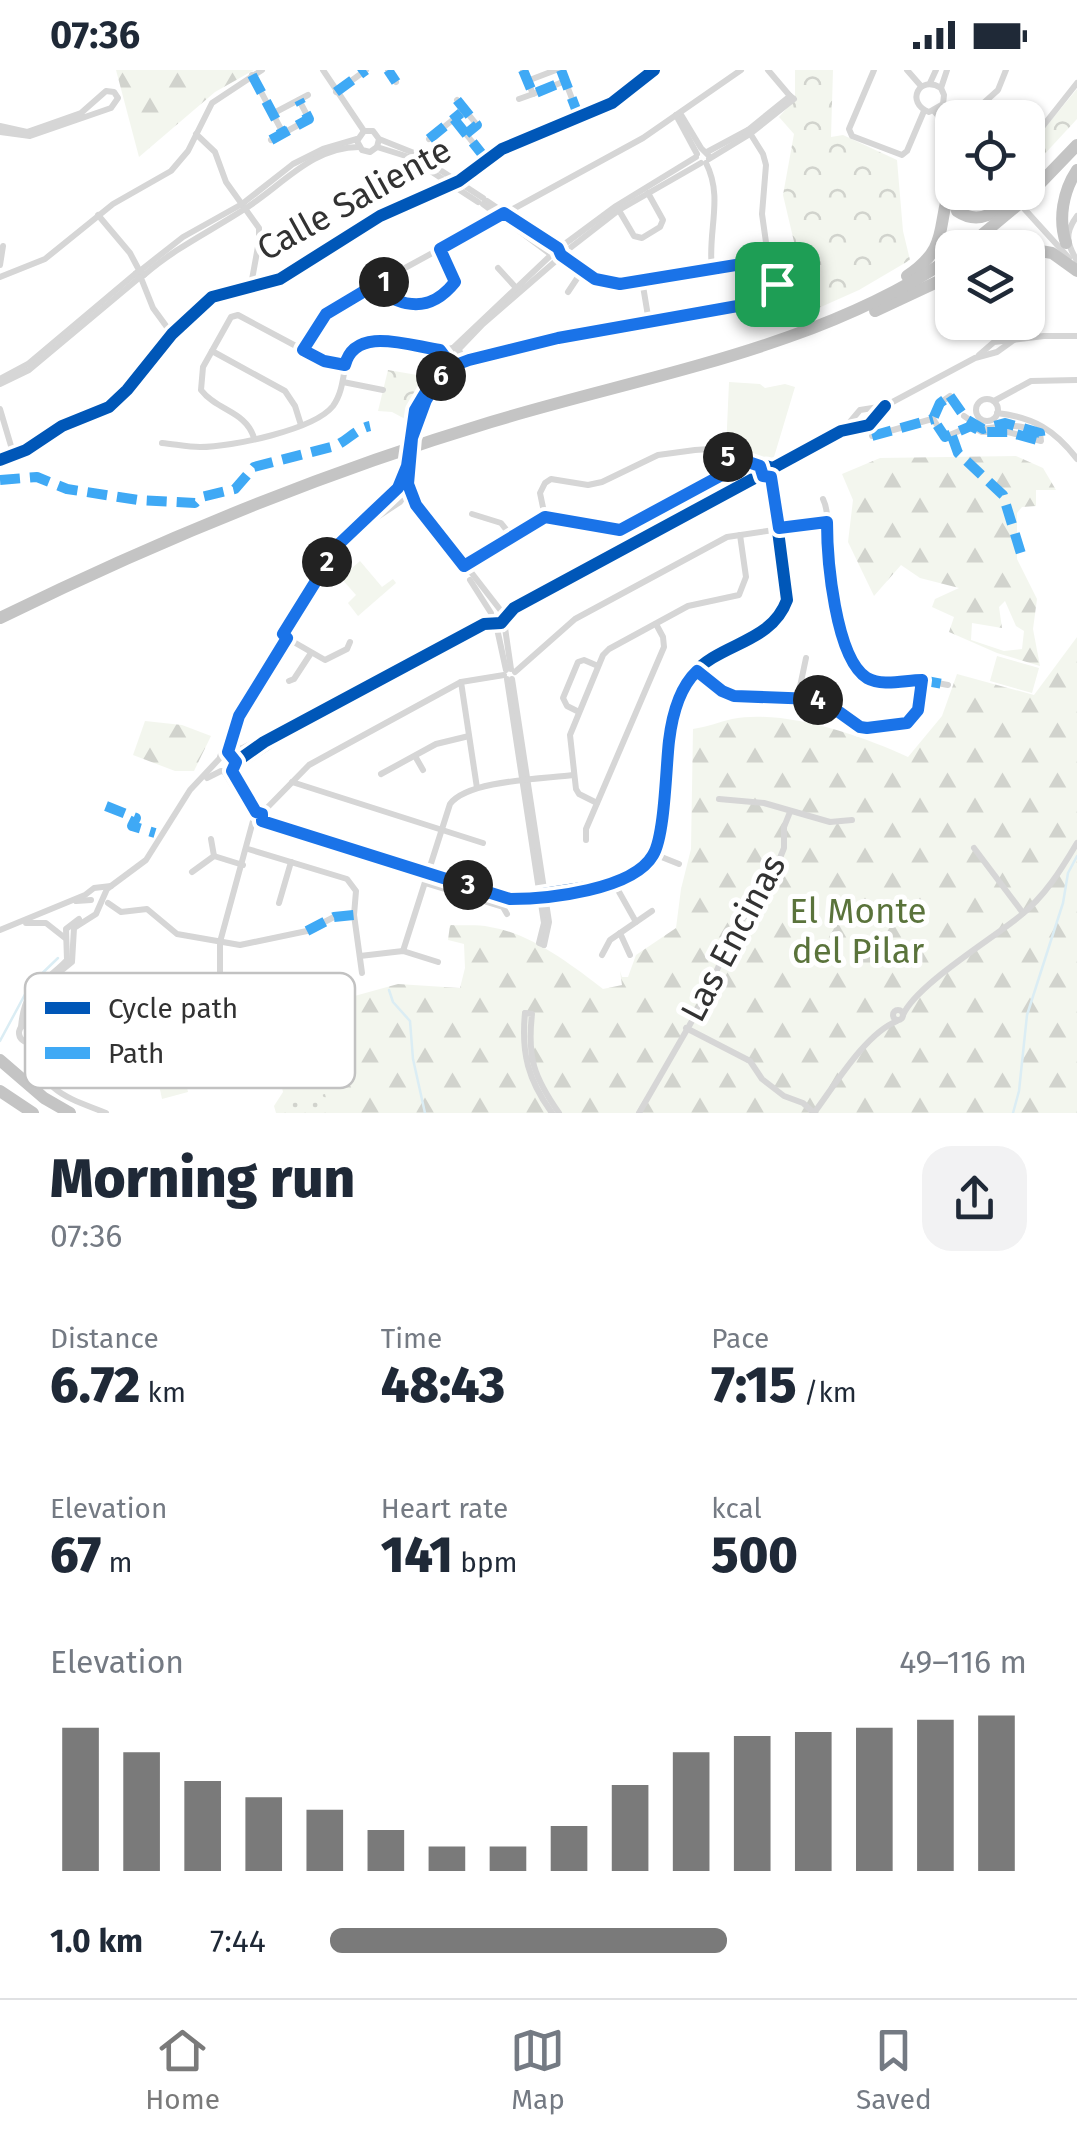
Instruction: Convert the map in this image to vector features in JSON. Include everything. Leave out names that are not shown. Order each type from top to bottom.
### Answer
[{"type":"highway","points":[[1045,170],[1077,141]]},
{"type":"highway","points":[[988,230],[1025,200],[1077,141]]},
{"type":"highway","points":[[1000,230],[1077,157]]},
{"type":"highway","points":[[1066,242],[1061,222],[1064,197],[1077,170]]},
{"type":"highway","points":[[824,324],[921,267],[939,240],[946,210]]},
{"type":"highway","points":[[957,210],[970,218],[990,216],[998,210]]},
{"type":"highway","points":[[1045,251],[1076,266]]},
{"type":"highway","points":[[0,616],[181,534],[352,468],[494,421],[824,324],[903,288],[935,268]]},
{"type":"highway","points":[[874,311],[935,276]]},
{"type":"highway","points":[[0,626],[138,561],[310,491],[495,429],[789,344],[935,283]]},
{"type":"highway","points":[[0,1060],[25,1082]]},
{"type":"highway","points":[[0,1070],[56,1113]]},
{"type":"highway","points":[[0,1088],[33,1113]]},
{"type":"highway","points":[[32,1088],[70,1113]]},
{"type":"street","points":[[0,276],[46,259],[98,215],[171,170],[183,158],[212,103],[262,70]]},
{"type":"street","points":[[323,70],[364,131]]},
{"type":"street","points":[[336,92],[365,70]]},
{"type":"street","points":[[388,70],[396,82]]},
{"type":"street","points":[[523,70],[532,94]]},
{"type":"street","points":[[528,81],[558,70],[579,117]]},
{"type":"street","name":"Calle Saliente","points":[[0,460],[14,456],[62,426],[109,407],[172,334],[212,298],[280,279],[380,216],[456,182],[520,140],[620,98],[654,70]]},
{"type":"street","points":[[303,350],[326,314],[642,138],[741,70]]},
{"type":"street","points":[[766,470],[788,588],[782,612],[766,630],[697,671],[685,686],[671,719],[659,836],[654,854],[634,873],[614,883],[510,899],[257,818],[230,766],[230,740],[239,716],[339,544],[397,499],[406,486],[412,438],[426,400],[453,355],[556,254],[618,208],[749,132],[790,96],[768,70]]},
{"type":"street","points":[[874,70],[848,132],[855,138],[902,155],[924,111]]},
{"type":"street","points":[[907,70],[925,84],[941,88]]},
{"type":"street","points":[[924,111],[916,99],[936,70]]},
{"type":"street","points":[[944,100],[941,88],[947,70]]},
{"type":"street","points":[[987,100],[998,90],[1006,70]]},
{"type":"street","points":[[252,75],[283,134]]},
{"type":"street","points":[[519,100],[565,81]]},
{"type":"street","points":[[1045,123],[1077,83]]},
{"type":"street","points":[[106,91],[114,92],[118,98],[111,108],[30,136],[0,129],[27,132],[82,114],[106,91]]},
{"type":"street","points":[[272,114],[308,95]]},
{"type":"street","points":[[299,100],[314,129]]},
{"type":"street","name":"Calle Saliente","points":[[457,100],[480,122],[466,134]]},
{"type":"street","name":"Calle Saliente","points":[[430,139],[465,110]]},
{"type":"street","points":[[924,111],[934,112]]},
{"type":"street","points":[[678,114],[703,157],[716,191],[709,249],[712,270]]},
{"type":"street","points":[[271,140],[309,119]]},
{"type":"street","name":"Calle Saliente","points":[[454,119],[486,159]]},
{"type":"street","points":[[0,382],[29,370],[183,238],[244,207],[303,158],[358,143],[364,131]]},
{"type":"street","points":[[364,131],[374,131],[378,143]]},
{"type":"street","points":[[749,132],[766,165],[761,196],[772,285],[770,297]]},
{"type":"street","points":[[196,134],[215,152],[226,182],[260,233],[251,286]]},
{"type":"street","points":[[358,143],[366,152],[378,143]]},
{"type":"street","points":[[378,143],[414,153],[556,254],[606,284],[766,260]]},
{"type":"street","points":[[618,208],[634,236],[642,238],[660,227],[662,220],[647,191]]},
{"type":"street","points":[[1025,210],[1076,266]]},
{"type":"street","points":[[98,215],[130,254],[153,308],[172,334]]},
{"type":"street","points":[[1076,266],[1066,242],[1077,216]]},
{"type":"street","points":[[0,265],[2,246]]},
{"type":"street","points":[[383,280],[396,300],[420,306],[430,304],[455,282],[440,249]]},
{"type":"street","points":[[498,268],[518,290]]},
{"type":"street","points":[[568,292],[582,271]]},
{"type":"street","points":[[642,280],[649,322]]},
{"type":"street","points":[[162,443],[199,448],[254,438],[301,425],[326,413],[340,394],[348,354],[364,341],[440,350],[469,360],[770,297],[779,300],[784,294],[782,286],[772,285]]},
{"type":"street","points":[[254,438],[245,420],[201,390],[203,367],[234,314],[324,361],[345,365]]},
{"type":"street","points":[[1045,337],[1077,334]]},
{"type":"street","points":[[841,431],[860,410],[885,406],[1003,340]]},
{"type":"street","points":[[995,345],[1012,340]]},
{"type":"street","points":[[212,351],[285,391],[301,425]]},
{"type":"street","points":[[453,355],[469,360]]},
{"type":"street","points":[[983,399],[994,401],[1031,381],[1077,380]]},
{"type":"street","points":[[342,382],[383,390]]},
{"type":"street","points":[[980,386],[983,399],[976,410],[979,418],[988,421],[997,412]]},
{"type":"street","points":[[872,436],[932,419],[940,403],[950,396],[959,408]]},
{"type":"street","points":[[994,401],[997,412]]},
{"type":"street","points":[[230,766],[264,742],[766,470],[841,431],[866,427],[885,406]]},
{"type":"street","points":[[0,410],[14,456]]},
{"type":"street","points":[[868,410],[873,420]]},
{"type":"street","points":[[997,412],[1042,424],[1065,442],[1077,459]]},
{"type":"street","points":[[855,415],[860,426]]},
{"type":"street","points":[[932,419],[944,437],[967,421]]},
{"type":"street","points":[[967,421],[983,429],[1005,424],[1026,428],[1040,433],[1041,441],[1008,432],[982,432],[967,421]]},
{"type":"street","points":[[545,517],[540,493],[545,483],[602,482],[658,455],[710,449],[766,470]]},
{"type":"street","points":[[462,567],[545,517],[602,529],[625,528],[720,476],[728,455]]},
{"type":"street","points":[[406,486],[496,617],[509,674],[542,896],[544,923],[539,943],[544,945],[548,922],[542,896]]},
{"type":"street","points":[[397,499],[413,508],[462,567]]},
{"type":"street","points":[[823,499],[827,556],[838,618],[858,670],[876,682],[922,680],[948,685]]},
{"type":"street","points":[[472,514],[502,524],[512,536]]},
{"type":"street","points":[[220,973],[220,942],[257,818],[309,765],[461,682],[509,674],[575,620],[727,537],[827,522]]},
{"type":"street","points":[[597,803],[579,794],[573,775],[570,736],[598,666],[608,649],[695,603],[739,595],[746,583],[740,535]]},
{"type":"street","points":[[586,840],[586,829],[664,647],[664,636],[656,624]]},
{"type":"street","points":[[285,636],[311,654],[330,659],[347,649],[350,642]]},
{"type":"street","points":[[60,973],[70,966],[74,950],[72,930],[95,915],[100,898],[146,860],[194,786],[219,760],[234,712],[285,636]]},
{"type":"street","points":[[289,681],[311,654]]},
{"type":"street","points":[[798,696],[806,658]]},
{"type":"street","points":[[579,712],[562,698],[578,662],[584,660],[598,666]]},
{"type":"street","points":[[697,671],[734,696],[798,696],[824,703],[860,727],[907,723],[918,710],[922,680]]},
{"type":"street","points":[[461,682],[477,788]]},
{"type":"street","points":[[230,740],[241,748],[338,702]]},
{"type":"street","points":[[178,810],[202,782],[338,702]]},
{"type":"street","points":[[381,774],[445,740],[469,736]]},
{"type":"street","points":[[415,756],[423,770]]},
{"type":"street","points":[[219,760],[230,766]]},
{"type":"street","points":[[219,760],[230,766]]},
{"type":"street","points":[[403,951],[456,796],[477,788],[573,775]]},
{"type":"street","points":[[291,782],[483,842]]},
{"type":"street","name":"Las Encinas","points":[[720,799],[764,804],[830,822],[852,820]]},
{"type":"street","name":"Las Encinas","points":[[638,1113],[700,1007],[739,922],[760,903],[784,848],[784,827],[790,812]]},
{"type":"street","points":[[211,839],[214,856]]},
{"type":"street","points":[[686,1028],[750,1061],[762,1079],[814,1113],[854,1059],[922,991],[1023,913],[1060,872],[1077,843]]},
{"type":"street","points":[[248,846],[347,880],[356,894],[354,917],[362,973]]},
{"type":"street","points":[[974,848],[1023,913]]},
{"type":"street","points":[[654,854],[679,864]]},
{"type":"street","points":[[214,856],[244,864]]},
{"type":"street","points":[[192,872],[214,856]]},
{"type":"street","points":[[279,903],[292,862]]},
{"type":"street","points":[[425,883],[505,910],[510,899]]},
{"type":"street","points":[[614,883],[636,922]]},
{"type":"street","points":[[3,929],[69,902],[100,898],[121,912],[146,909],[177,934],[240,945],[306,931],[334,917],[354,917]]},
{"type":"street","points":[[602,956],[610,940],[652,911]]},
{"type":"street","points":[[51,973],[66,960],[68,926],[94,912]]},
{"type":"street","points":[[3,929],[41,922],[66,938]]},
{"type":"street","points":[[620,933],[630,954]]},
{"type":"street","points":[[360,956],[403,951],[438,962]]},
{"type":"street","points":[[25,1002],[20,1038],[25,1040]]},
{"type":"street","points":[[525,1013],[532,1014],[529,1037],[533,1068],[555,1113],[534,1088],[527,1069],[523,1048],[525,1013]]},
{"type":"street","points":[[21,1027],[25,1028]]},
{"type":"street","points":[[56,1088],[106,1113]]},
{"type":"green space","points":[[116,70],[254,70],[215,92],[139,157]]},
{"type":"green space","points":[[795,70],[833,70],[831,137],[843,135],[897,160],[903,231],[910,260],[859,290],[814,310],[808,301],[783,195],[794,134],[779,117],[795,99]]},
{"type":"green space","points":[[1077,89],[1077,119],[1045,154],[1045,128]]},
{"type":"green space","points":[[388,370],[429,377],[409,421],[392,412],[378,411]]},
{"type":"green space","points":[[729,382],[760,384],[765,388],[785,384],[795,387],[774,457],[762,463],[726,450]]},
{"type":"green space","points":[[1016,456],[1043,468],[1056,490],[1036,490],[1036,506],[1022,507],[1017,513],[1017,559],[1037,599],[1033,629],[1040,666],[949,632],[954,617],[932,607],[935,599],[959,588],[920,578],[901,565],[874,596],[848,542],[853,500],[842,474],[880,458]],"holes":[[[1005,601],[1016,626],[1024,631],[1022,649],[1004,651],[971,640],[972,623],[1002,628],[999,607]]]},
{"type":"green space","points":[[360,561],[382,587],[393,579],[396,583],[358,616],[348,603],[356,595],[341,578]]},
{"type":"green space","name":"El Monte del Pilar","points":[[1077,637],[1077,1113],[276,1113],[274,1106],[282,1088],[355,1088],[355,996],[398,984],[460,988],[465,968],[464,944],[448,940],[450,925],[505,930],[550,951],[603,989],[622,985],[620,971],[622,977],[628,977],[636,955],[676,928],[691,849],[693,729],[732,719],[775,718],[822,726],[908,757],[942,716],[957,674],[1034,695]]},
{"type":"green space","points":[[997,656],[1039,668],[1032,693],[990,681]]},
{"type":"green space","points":[[145,721],[182,725],[211,736],[194,771],[175,771],[133,755]]},
{"type":"green space","points":[[160,1088],[187,1088],[188,1092],[162,1099]]},
{"type":"green space","points":[[325,1094],[330,1113],[281,1113],[279,1105]]},
{"type":"waterway","points":[[1013,1113],[1027,1015],[1063,903],[1068,873],[1077,856]]},
{"type":"waterway","points":[[42,973],[58,958]]},
{"type":"waterway","points":[[389,990],[393,1002],[410,1021],[413,1059],[425,1113]]},
{"type":"waterway","points":[[0,1041],[25,994]]},
{"type":"marked path","points":[[336,92],[366,70]]},
{"type":"marked path","points":[[388,70],[396,82]]},
{"type":"marked path","points":[[523,70],[533,94],[565,81]]},
{"type":"marked path","points":[[561,70],[579,117]]},
{"type":"marked path","points":[[252,75],[283,133]]},
{"type":"marked path","points":[[271,140],[309,119],[299,100]]},
{"type":"marked path","points":[[457,100],[477,125],[466,134]]},
{"type":"marked path","points":[[429,139],[461,113]]},
{"type":"marked path","points":[[454,119],[486,159]]},
{"type":"marked path","points":[[950,396],[966,419],[983,429],[1005,423],[1040,433],[1041,441],[1008,432],[982,432],[971,426],[945,437],[933,419],[940,403],[950,396]]},
{"type":"marked path","points":[[872,436],[933,419]]},
{"type":"marked path","points":[[0,480],[37,477],[67,489],[138,500],[195,503],[201,497],[235,489],[254,467],[335,446],[370,426]]},
{"type":"marked path","points":[[952,436],[958,453],[1003,495],[1022,557]]},
{"type":"marked path","points":[[921,680],[948,685]]},
{"type":"marked path","points":[[106,806],[136,818],[132,826],[155,833]]},
{"type":"marked path","points":[[307,931],[334,917],[354,915]]},
{"type":"cycle path","points":[[0,460],[26,450],[62,426],[109,407],[172,334],[212,297],[280,279],[380,216],[459,181],[502,149],[612,103],[654,70]]},
{"type":"cycle path","points":[[234,769],[240,759],[264,742],[484,624],[501,623],[514,608],[762,474],[766,466],[773,468],[841,431],[869,425],[885,406]]},
{"type":"cycle path","points":[[262,821],[511,899],[614,883],[645,865],[656,848],[668,734],[681,692],[703,664],[769,626],[787,600],[771,477]]},
{"type":"route","points":[[777,284],[769,281],[766,260],[620,284],[600,282],[561,255],[558,248],[504,213],[440,249],[455,282],[430,304],[420,306],[396,300],[383,280],[326,314],[303,350],[324,361],[345,365],[355,346],[372,340],[440,350],[446,358],[415,410],[411,422],[412,438],[407,466],[398,488],[339,544],[283,634],[287,638],[232,730],[228,752],[236,762],[232,771],[256,812],[262,814],[262,821],[510,899],[603,886],[634,873],[654,854],[671,719],[685,686],[697,671],[734,696],[814,699],[860,727],[907,723],[914,717],[922,680],[876,682],[858,670],[852,658],[838,618],[827,556],[827,522],[779,528],[771,477],[763,476],[760,466],[728,455],[720,476],[625,528],[602,529],[545,517],[464,566],[408,491],[407,466],[407,463],[412,438],[417,420],[433,387],[451,365],[558,338],[760,302],[770,297],[779,300],[784,291],[777,284]]}]
